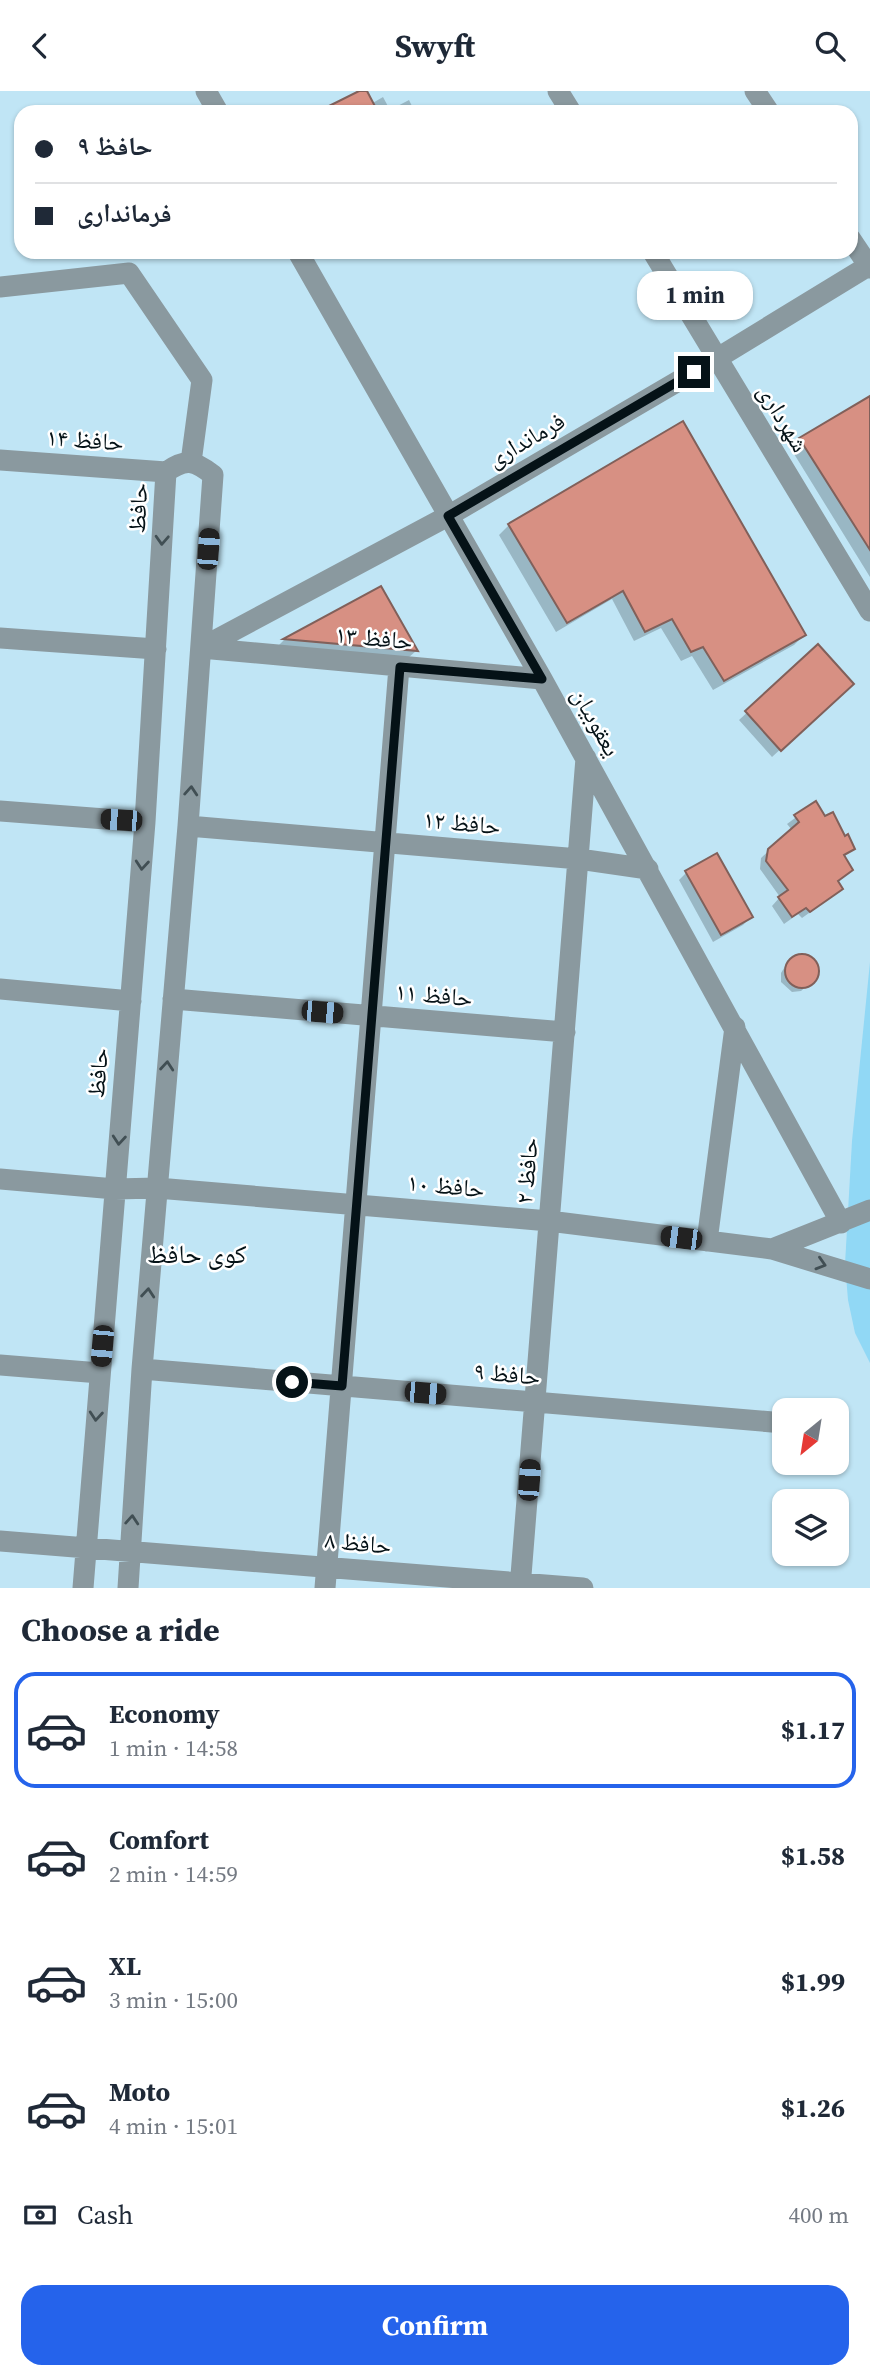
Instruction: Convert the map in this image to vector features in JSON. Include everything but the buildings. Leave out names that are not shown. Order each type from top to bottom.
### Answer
[{"type":"street","points":[[858,250],[869,266]]},
{"type":"street","name":"یعقوبیان","points":[[302,259],[542,679],[841,1223]]},
{"type":"street","name":"شهرداری","points":[[657,259],[870,611]]},
{"type":"street","name":"فرمانداری","points":[[201,649],[448,516],[869,266]]},
{"type":"street","points":[[0,287],[129,274],[202,380],[191,462],[213,475],[188,826],[142,1369],[128,1588]]},
{"type":"street","name":"حافظ ۱۴","points":[[0,460],[166,472]]},
{"type":"street","name":"حافظ","points":[[83,1588],[145,822],[166,472],[180,463],[191,462]]},
{"type":"street","points":[[0,638],[156,649]]},
{"type":"street","name":"حافظ ۱۳","points":[[201,649],[542,679]]},
{"type":"street","points":[[326,1577],[400,667]]},
{"type":"street","name":"حافظ ۲","points":[[520,1585],[586,758]]},
{"type":"street","points":[[0,811],[145,822]]},
{"type":"street","name":"حافظ ۱۲","points":[[188,826],[579,859],[648,869]]},
{"type":"street","points":[[0,989],[131,1001]]},
{"type":"street","name":"حافظ ۱۱","points":[[173,999],[565,1033]]},
{"type":"street","points":[[707,1241],[735,1027]]},
{"type":"street","points":[[0,1179],[115,1189]]},
{"type":"street","name":"حافظ ۱۰","points":[[115,1189],[157,1188],[549,1221],[772,1249],[870,1279]]},
{"type":"street","points":[[772,1249],[870,1210]]},
{"type":"street","points":[[0,1365],[100,1373]]},
{"type":"street","name":"حافظ ۹","points":[[142,1369],[772,1422]]},
{"type":"street","points":[[0,1541],[85,1549]]},
{"type":"street","name":"حافظ ۸","points":[[85,1549],[130,1550],[326,1577],[583,1588]]},
{"type":"shaded area","points":[[870,962],[870,1363],[855,1333],[848,1300],[845,1264],[852,1141]]},
{"type":"district","name":"کوی حافظ","points":[[197,1254]]},
{"type":"route","points":[[292,1382],[342,1386],[400,667],[542,679],[448,516],[694,372]]}]
